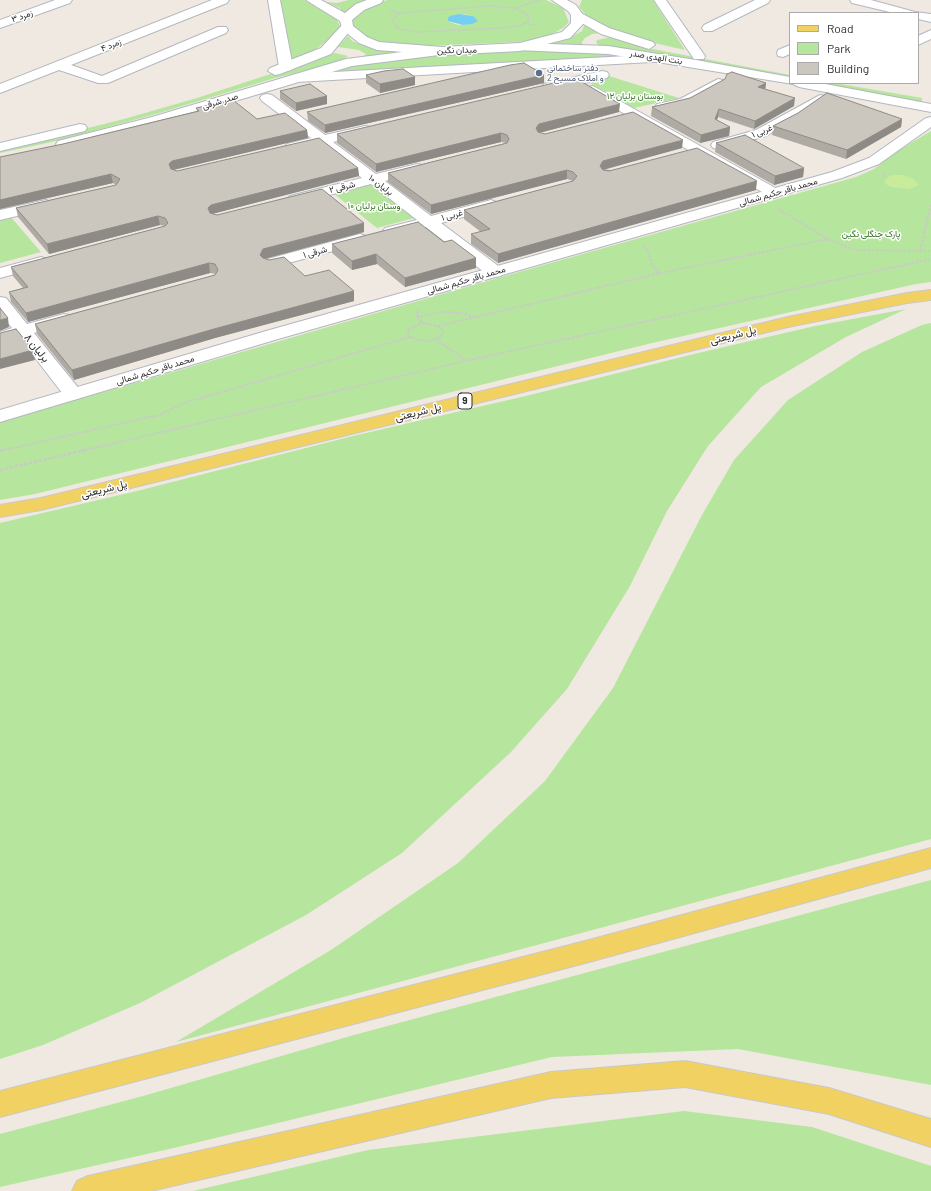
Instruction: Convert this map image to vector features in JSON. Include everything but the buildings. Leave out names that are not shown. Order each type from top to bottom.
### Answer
[{"type":"main road","name":"پل شریعتی","points":[[0,511],[41,504],[788,322],[907,298],[931,295]]},
{"type":"main road","points":[[0,1104],[597,948],[931,858]]},
{"type":"main road","points":[[88,1191],[551,1085],[685,1074],[828,1101],[931,1133]]},
{"type":"street","name":"زمرد ۳","points":[[0,24],[66,0]]},
{"type":"street","name":"زمرد ۴","points":[[0,90],[223,0]]},
{"type":"street","points":[[274,0],[286,67]]},
{"type":"street","name":"میدان نگین","points":[[312,0],[332,10],[363,40],[377,46],[442,51],[520,47],[570,33],[577,24],[574,8]]},
{"type":"street","points":[[322,0],[335,0]]},
{"type":"street","points":[[347,23],[360,7],[377,0]]},
{"type":"street","points":[[558,0],[574,8]]},
{"type":"street","points":[[660,0],[699,56]]},
{"type":"street","points":[[708,28],[764,0]]},
{"type":"street","points":[[856,0],[876,2],[906,12]]},
{"type":"street","points":[[858,12],[876,2]]},
{"type":"street","name":"بنت الهدی صدر","points":[[574,8],[605,31],[643,44],[699,56],[789,72]]},
{"type":"street","points":[[919,15],[931,18]]},
{"type":"street","name":"صدر شرقی","points":[[0,146],[78,128],[207,92],[286,67],[326,51],[347,23]]},
{"type":"street","points":[[59,66],[103,80],[222,30]]},
{"type":"street","points":[[590,49],[586,43],[591,39],[613,34]]},
{"type":"street","points":[[919,40],[931,34]]},
{"type":"street","name":"بنت الهدی صدر","points":[[520,47],[590,49],[664,58],[789,81]]},
{"type":"street","points":[[326,51],[354,52],[357,55],[351,62]]},
{"type":"street","name":"صدر شرقی","points":[[0,160],[157,120],[351,62],[442,51]]},
{"type":"street","points":[[297,78],[664,58]]},
{"type":"street","points":[[540,89],[602,75]]},
{"type":"street","points":[[577,80],[699,150],[775,201]]},
{"type":"street","points":[[620,118],[684,102],[718,83]]},
{"type":"street","points":[[805,84],[931,108]]},
{"type":"street","points":[[858,84],[931,96]]},
{"type":"street","name":"برلیان ۱۰","points":[[267,98],[494,272]]},
{"type":"street","name":"۱ غربی","points":[[699,150],[761,133],[820,99]]},
{"type":"street","points":[[294,118],[309,115]]},
{"type":"street","name":"محمد باقر حکیم شمالی","points":[[0,416],[494,272],[775,201],[874,161],[928,124]]},
{"type":"street","points":[[277,151],[375,128]]},
{"type":"street","points":[[676,156],[699,150]]},
{"type":"street","name":"۲ شرقی","points":[[277,203],[434,164]]},
{"type":"street","points":[[0,216],[60,201]]},
{"type":"street","name":"۱ غربی","points":[[429,221],[506,201]]},
{"type":"street","name":"۱ شرقی","points":[[270,263],[429,221]]},
{"type":"street","points":[[0,273],[54,259]]},
{"type":"street","name":"برلیان ۸","points":[[0,302],[73,394]]},
{"type":"street","points":[[0,337],[83,314]]},
{"type":"path","points":[[515,8],[528,15],[529,19],[522,25],[503,28],[416,32],[397,28],[393,24],[392,20],[400,13],[489,6],[515,8],[540,0]]},
{"type":"path","points":[[775,201],[828,239],[854,250],[931,251]]},
{"type":"path","points":[[920,250],[931,205]]},
{"type":"path","points":[[410,337],[408,334],[409,329],[422,323],[438,326],[660,273],[828,239]]},
{"type":"path","points":[[640,241],[648,251],[652,265],[660,273]]},
{"type":"path","points":[[0,470],[465,361],[931,259]]},
{"type":"path","points":[[417,317],[416,314],[422,309]]},
{"type":"path","points":[[417,317],[442,312],[461,313],[476,317]]},
{"type":"path","points":[[417,317],[422,323]]},
{"type":"path","points":[[0,451],[159,415],[184,403],[410,337],[425,341],[436,339],[440,337],[443,331],[438,326]]},
{"type":"path","points":[[436,339],[465,361]]},
{"type":"green space","points":[[280,0],[304,0],[336,18],[340,26],[333,36],[316,49],[292,61]]},
{"type":"green space","points":[[349,0],[366,0],[343,13],[340,8],[325,2],[337,3]]},
{"type":"green space","points":[[388,0],[546,0],[563,8],[569,22],[563,28],[552,34],[537,39],[518,42],[403,47],[380,42],[364,36],[355,28],[352,22],[358,13],[379,2]],"holes":[[[464,14],[473,16],[472,24],[458,25],[448,21]]]},
{"type":"green space","points":[[582,0],[653,0],[685,50],[650,42],[612,29],[587,16],[579,7]]},
{"type":"green space","points":[[585,23],[601,33],[592,34],[585,38],[582,42],[582,46],[546,45],[562,41],[582,31]]},
{"type":"green space","points":[[348,36],[352,41],[373,49],[402,52],[363,57],[366,54],[359,50],[338,47]]},
{"type":"green space","points":[[611,37],[647,48],[789,75],[789,78],[643,51],[602,47],[596,43],[597,40]]},
{"type":"green space","points":[[505,50],[582,51],[621,56],[328,73],[359,64],[418,56]]},
{"type":"green space","points":[[335,53],[348,56],[340,62],[275,78],[159,113],[61,140],[0,153],[0,150],[124,119],[197,98]]},
{"type":"green space","name":"بوستان برلیان ۱۲","points":[[609,76],[679,98],[634,108],[586,81]]},
{"type":"green space","points":[[823,84],[841,84],[922,98],[922,102]]},
{"type":"green space","name":"پارک جنگلی نگین","points":[[931,131],[931,282],[916,284],[652,343],[35,494],[0,500],[0,422],[487,281],[856,177],[874,169],[896,152]]},
{"type":"green space","points":[[891,175],[902,175],[912,178],[919,185],[909,189],[892,187],[887,185],[884,181]]},
{"type":"green space","name":"وستان برلیان ۱۰","points":[[369,184],[414,218],[377,228],[333,193]]},
{"type":"green space","points":[[10,216],[41,252],[0,263],[0,219]]},
{"type":"green space","points":[[906,309],[846,337],[761,387],[708,446],[667,511],[630,586],[567,689],[511,752],[402,853],[306,915],[140,1003],[43,1045],[0,1059],[0,523],[137,491],[353,436],[530,395],[694,354],[815,326]]},
{"type":"green space","points":[[931,323],[931,839],[176,1042],[331,950],[458,863],[545,781],[613,688],[702,515],[734,460],[788,400],[862,352],[922,325]]},
{"type":"green space","points":[[931,880],[931,1085],[738,1049],[552,1057],[178,1147],[0,1187],[0,1134],[143,1096],[354,1035]]},
{"type":"green space","points":[[684,1111],[812,1127],[931,1166],[931,1191],[193,1191],[368,1150]]},
{"type":"water","points":[[459,14],[473,16],[478,21],[472,24],[463,25],[448,21],[450,16]]},
{"type":"place","name":"دفتر ساختمانی و املاک مسیح 2","points":[[539,73]]}]
